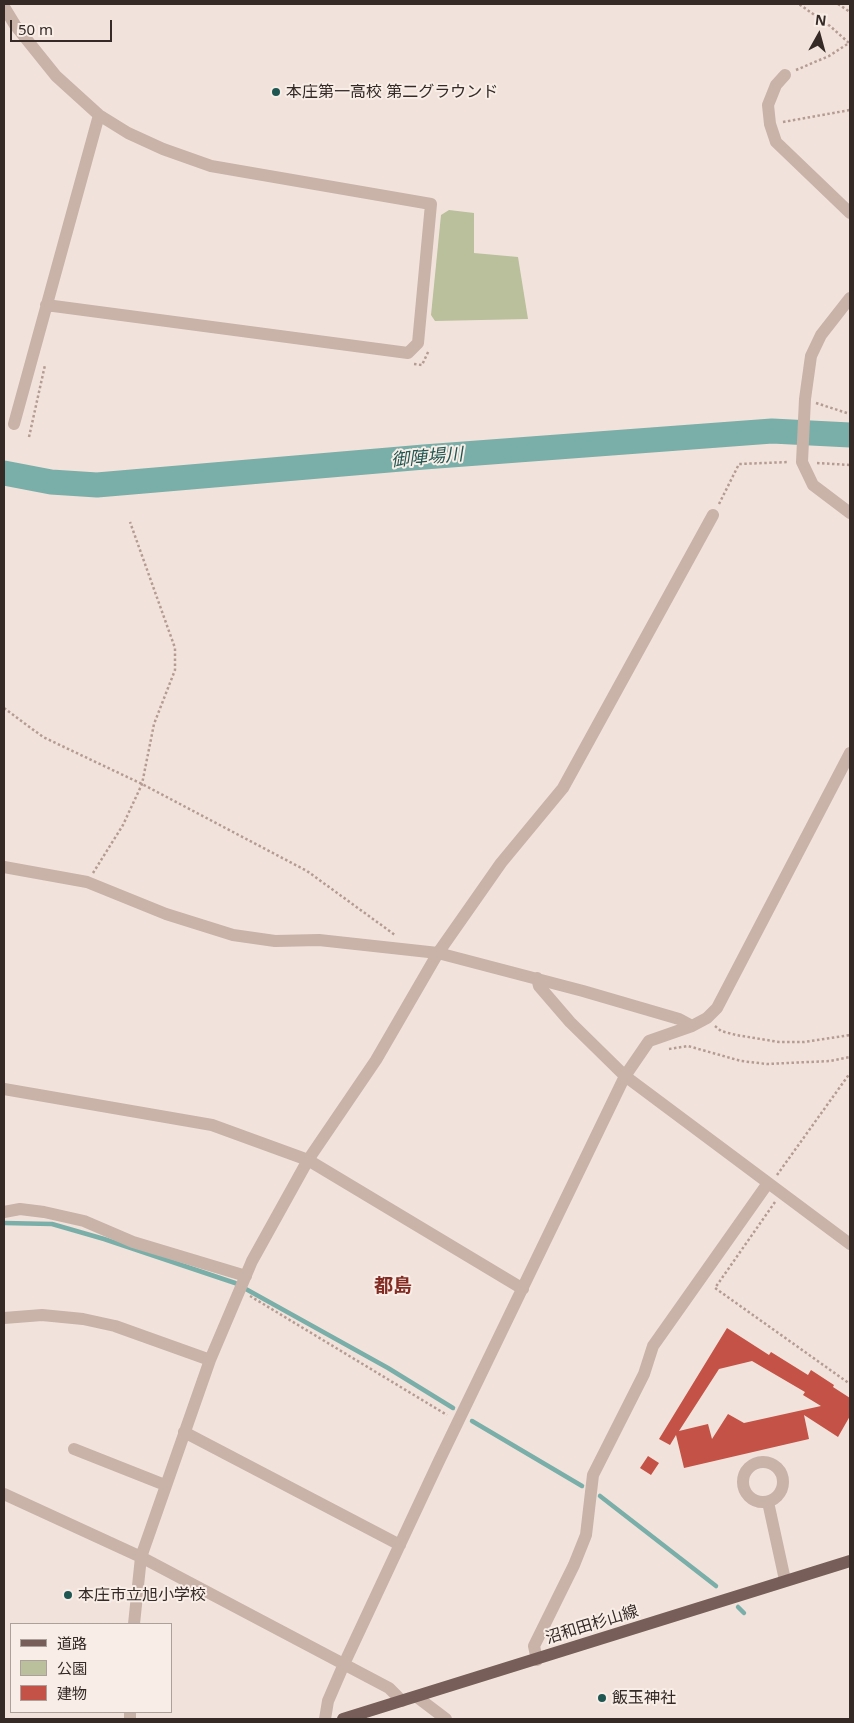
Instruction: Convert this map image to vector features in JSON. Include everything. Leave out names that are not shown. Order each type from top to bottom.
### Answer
[{"type":"main road","name":"沼和田杉山線","points":[[343,1719],[850,1561]]},
{"type":"street","points":[[4,7],[15,25],[56,76],[98,114],[128,133],[163,149],[211,166],[431,204],[418,343],[408,353],[46,305]]},
{"type":"street","points":[[785,75],[776,85],[768,105],[770,124],[776,142],[850,213]]},
{"type":"street","points":[[14,424],[98,114]]},
{"type":"street","points":[[850,298],[822,336],[811,356],[805,399],[802,457],[813,485],[850,513]]},
{"type":"street","points":[[134,1623],[141,1557],[210,1360],[246,1276],[308,1160],[376,1060],[438,953],[501,862],[563,788],[713,515]]},
{"type":"street","points":[[325,1719],[328,1701],[344,1664],[625,1076],[649,1041],[692,1026],[707,1018],[717,1008],[850,753]]},
{"type":"street","points":[[4,867],[87,882],[166,914],[233,935],[276,940],[319,940],[438,953],[537,978],[679,1019],[692,1026]]},
{"type":"street","points":[[537,978],[539,986],[570,1022],[625,1076],[850,1244]]},
{"type":"street","points":[[4,1089],[212,1125],[308,1160],[523,1289]]},
{"type":"street","points":[[537,1660],[534,1646],[574,1565],[586,1534],[592,1474],[644,1374],[653,1346],[768,1183]]},
{"type":"street","points":[[4,1212],[20,1210],[44,1212],[84,1221],[132,1242],[246,1276]]},
{"type":"street","points":[[4,1318],[42,1316],[83,1319],[115,1326],[210,1360]]},
{"type":"street","points":[[184,1432],[400,1545]]},
{"type":"street","points":[[74,1449],[165,1485]]},
{"type":"street","points":[[4,1494],[141,1557],[389,1688],[402,1701]]},
{"type":"street","points":[[768,1502],[785,1580]]},
{"type":"street","points":[[416,1697],[446,1719]]},
{"type":"path","points":[[785,75],[830,56],[850,44],[830,26],[799,4]]},
{"type":"path","points":[[838,4],[850,12]]},
{"type":"path","points":[[770,124],[850,110]]},
{"type":"path","points":[[413,364],[422,365],[430,350]]},
{"type":"path","points":[[29,437],[46,363]]},
{"type":"path","points":[[805,399],[850,414]]},
{"type":"path","points":[[713,515],[739,464],[802,457],[850,465]]},
{"type":"path","points":[[87,882],[123,825],[142,784],[154,724],[176,670],[175,648],[130,522]]},
{"type":"path","points":[[4,708],[43,737],[142,784],[308,872],[417,950]]},
{"type":"path","points":[[707,1018],[721,1031],[764,1040],[804,1042],[850,1035]]},
{"type":"path","points":[[665,1050],[688,1046],[741,1061],[767,1064],[830,1061],[850,1057]]},
{"type":"path","points":[[768,1183],[776,1176],[850,1072]]},
{"type":"path","points":[[782,1193],[715,1288],[850,1384]]},
{"type":"path","points":[[240,1291],[458,1422]]},
{"type":"green space","points":[[449,210],[474,213],[474,253],[518,257],[528,319],[435,321],[431,315],[441,215]]},
{"type":"building","points":[[727,1328],[769,1355],[771,1352],[808,1375],[811,1370],[850,1398],[850,1416],[838,1437],[804,1415],[809,1439],[684,1468],[676,1435],[670,1445],[659,1439]],"holes":[[[752,1361],[805,1392],[803,1395],[821,1406],[744,1423],[728,1414],[712,1439],[708,1424],[679,1431],[719,1369]]]},
{"type":"building","points":[[648,1456],[659,1463],[651,1475],[640,1468]]},
{"type":"waterway","name":"御陣場川","points":[[4,473],[51,482],[97,485],[424,457],[772,431],[850,435]]},
{"type":"waterway","points":[[4,1223],[52,1224],[104,1239],[235,1283],[388,1368],[453,1408]]},
{"type":"waterway","points":[[472,1421],[582,1486]]},
{"type":"waterway","points":[[600,1496],[716,1586]]},
{"type":"waterway","points":[[738,1607],[744,1613]]},
{"type":"place","name":"本庄第一高校 第二グラウンド","points":[[276,92]]},
{"type":"place","name":"本庄市立旭小学校","points":[[68,1595]]},
{"type":"place","name":"飯玉神社","points":[[602,1698]]},
{"type":"district","name":"都島","points":[[393,1287]]}]
